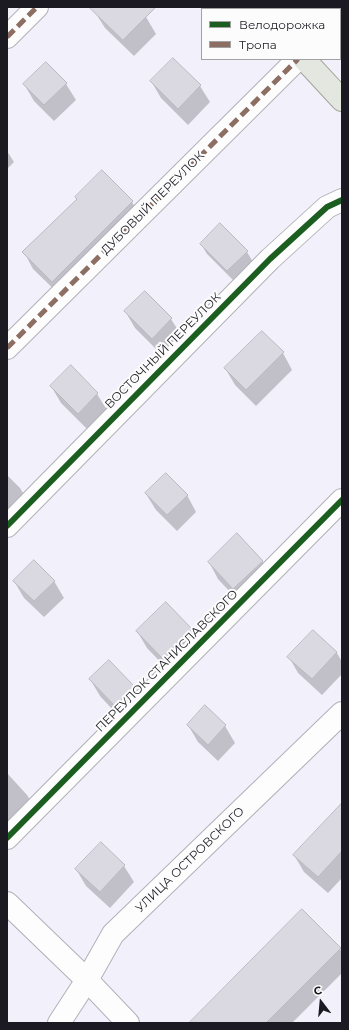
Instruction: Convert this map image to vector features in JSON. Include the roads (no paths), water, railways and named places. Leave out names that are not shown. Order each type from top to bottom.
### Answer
[{"type":"main road","points":[[305,60],[342,100]]},
{"type":"street","points":[[7,37],[37,7]]},
{"type":"street","name":"ДУБОВЫЙ ПЕРЕУЛОК","points":[[7,348],[297,60]]},
{"type":"street","name":"ВОСТОЧНЫЙ ПЕРЕУЛОК","points":[[7,526],[270,259],[326,207],[342,200]]},
{"type":"street","name":"ПЕРЕУЛОК СТАНИСЛАВСКОГО","points":[[7,838],[342,500]]},
{"type":"street","name":"УЛИЦА ОСТРОВСКОГО","points":[[59,1023],[87,980],[113,934],[342,713]]},
{"type":"street","points":[[7,903],[87,980],[128,1023]]}]
